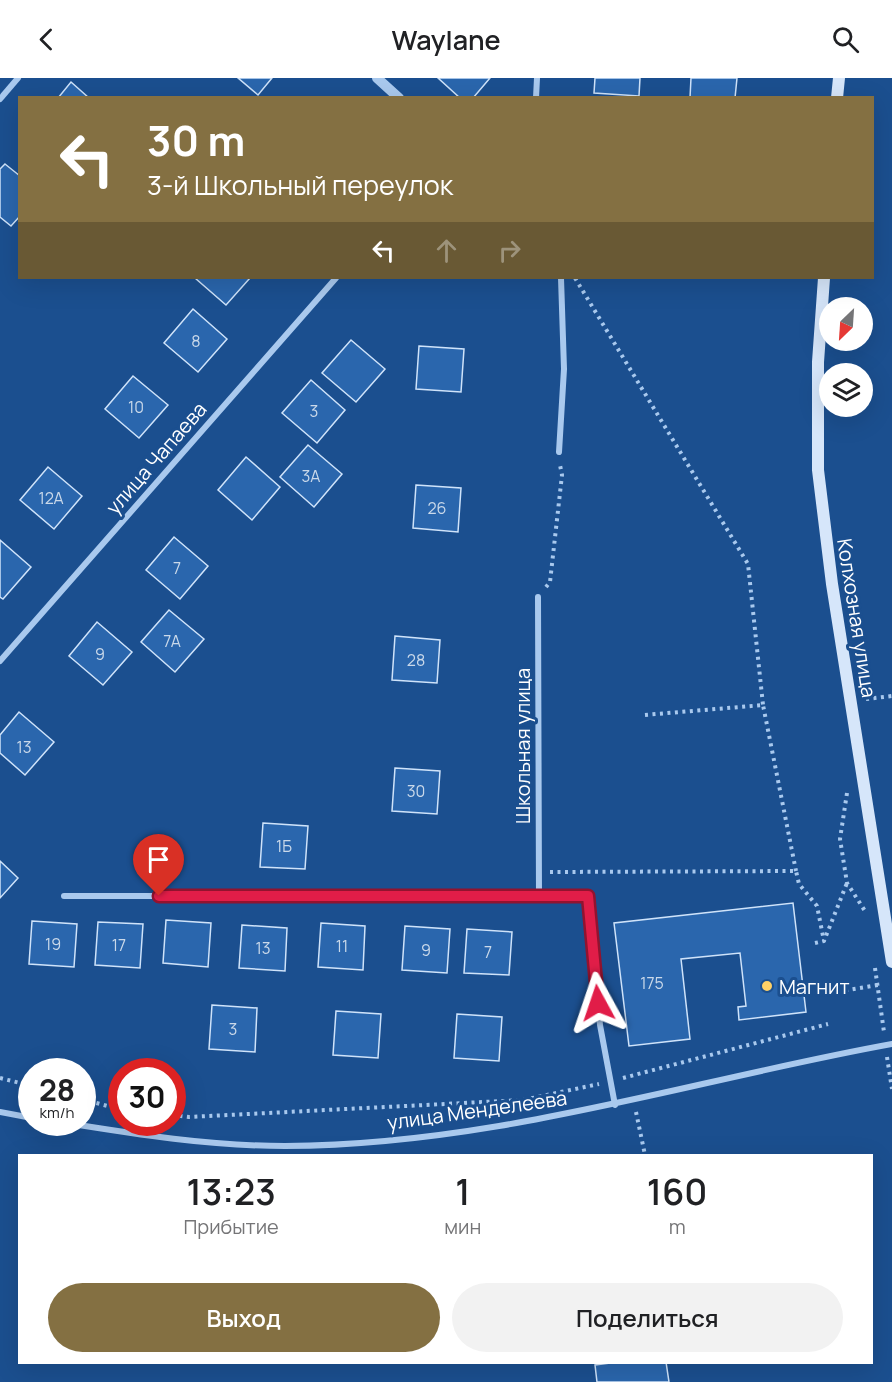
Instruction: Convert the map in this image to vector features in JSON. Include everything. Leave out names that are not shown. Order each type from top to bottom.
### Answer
[{"type":"main road","points":[[837,96],[839,78]]},
{"type":"main road","name":"Колхозная улица","points":[[824,279],[818,374],[818,470],[832,584],[892,962]]},
{"type":"street","points":[[0,99],[18,78]]},
{"type":"street","points":[[377,78],[397,96]]},
{"type":"street","points":[[536,96],[537,78]]},
{"type":"street","name":"улица Чапаева","points":[[0,661],[335,279]]},
{"type":"street","points":[[559,452],[564,369],[561,279]]},
{"type":"street","name":"Школьная улица","points":[[538,597],[539,896]]},
{"type":"street","points":[[64,896],[588,896],[600,1025],[615,1105]]},
{"type":"street","name":"улица Менделеева","points":[[96,1127],[173,1139],[286,1146],[464,1132],[517,1125],[615,1105],[892,1044]]},
{"type":"street","points":[[0,1112],[18,1115]]},
{"type":"path","points":[[576,279],[747,564],[752,581],[763,705],[796,871],[799,884],[817,906],[824,941]]},
{"type":"path","points":[[538,597],[550,582],[562,475],[559,452]]},
{"type":"path","points":[[645,715],[763,705]]},
{"type":"path","points":[[539,872],[796,871]]},
{"type":"path","points":[[815,944],[824,941],[847,883]]},
{"type":"path","points":[[824,994],[878,985]]},
{"type":"path","points":[[186,1117],[523,1100],[610,1082],[828,1024]]},
{"type":"path","points":[[0,1078],[18,1082]]},
{"type":"path","points":[[634,1101],[645,1154]]},
{"type":"building","points":[[238,78],[272,78],[258,95]]},
{"type":"building","points":[[438,78],[490,78],[475,96],[458,96]]},
{"type":"building","points":[[595,78],[640,78],[639,96],[594,93]]},
{"type":"building","points":[[691,78],[737,78],[735,96],[690,96]]},
{"type":"building","points":[[71,82],[87,96],[60,96]]},
{"type":"building","points":[[5,164],[18,174],[18,218],[11,226],[0,217],[0,169]]},
{"type":"building","points":[[196,279],[249,279],[226,305]]},
{"type":"building","points":[[193,309],[227,339],[198,372],[164,343]]},
{"type":"building","points":[[351,340],[385,369],[356,402],[322,373]]},
{"type":"building","points":[[419,346],[464,349],[461,392],[416,389]]},
{"type":"building","points":[[133,376],[168,405],[139,438],[105,409]]},
{"type":"building","points":[[311,380],[345,410],[317,443],[282,413]]},
{"type":"building","points":[[308,445],[342,474],[314,507],[280,477]]},
{"type":"building","points":[[246,457],[280,487],[252,520],[218,490]]},
{"type":"building","points":[[48,467],[82,496],[54,529],[20,500]]},
{"type":"building","points":[[416,485],[461,488],[458,532],[413,528]]},
{"type":"building","points":[[174,537],[208,566],[180,599],[146,570]]},
{"type":"building","points":[[0,540],[31,567],[3,599],[0,597]]},
{"type":"building","points":[[169,610],[204,639],[175,672],[141,642]]},
{"type":"building","points":[[97,622],[132,652],[103,685],[69,656]]},
{"type":"building","points":[[395,636],[440,640],[437,683],[392,680]]},
{"type":"building","points":[[19,712],[54,742],[25,775],[0,753],[0,735]]},
{"type":"building","points":[[395,768],[440,771],[437,814],[392,811]]},
{"type":"building","points":[[263,823],[308,826],[305,869],[260,867]]},
{"type":"building","points":[[0,861],[18,878],[0,898]]},
{"type":"building","points":[[793,903],[806,1012],[739,1020],[738,1007],[746,1006],[740,953],[681,959],[690,1039],[629,1046],[614,923]]},
{"type":"building","points":[[166,920],[211,923],[208,967],[163,963]]},
{"type":"building","points":[[32,921],[77,924],[74,967],[29,964]]},
{"type":"building","points":[[98,922],[143,924],[140,968],[95,965]]},
{"type":"building","points":[[321,923],[365,926],[363,970],[318,967]]},
{"type":"building","points":[[242,925],[287,928],[285,971],[239,968]]},
{"type":"building","points":[[405,926],[450,929],[447,973],[402,970]]},
{"type":"building","points":[[467,929],[512,932],[509,975],[464,973]]},
{"type":"building","points":[[212,1005],[257,1008],[255,1052],[209,1049]]},
{"type":"building","points":[[336,1011],[381,1014],[378,1058],[333,1055]]},
{"type":"building","points":[[457,1014],[502,1017],[499,1061],[454,1058]]},
{"type":"building","points":[[666,1364],[669,1382],[597,1382],[595,1365]]},
{"type":"place","name":"Магнит","points":[[767,986]]},
{"type":"route","points":[[159,896],[588,896],[598,1003]]}]
